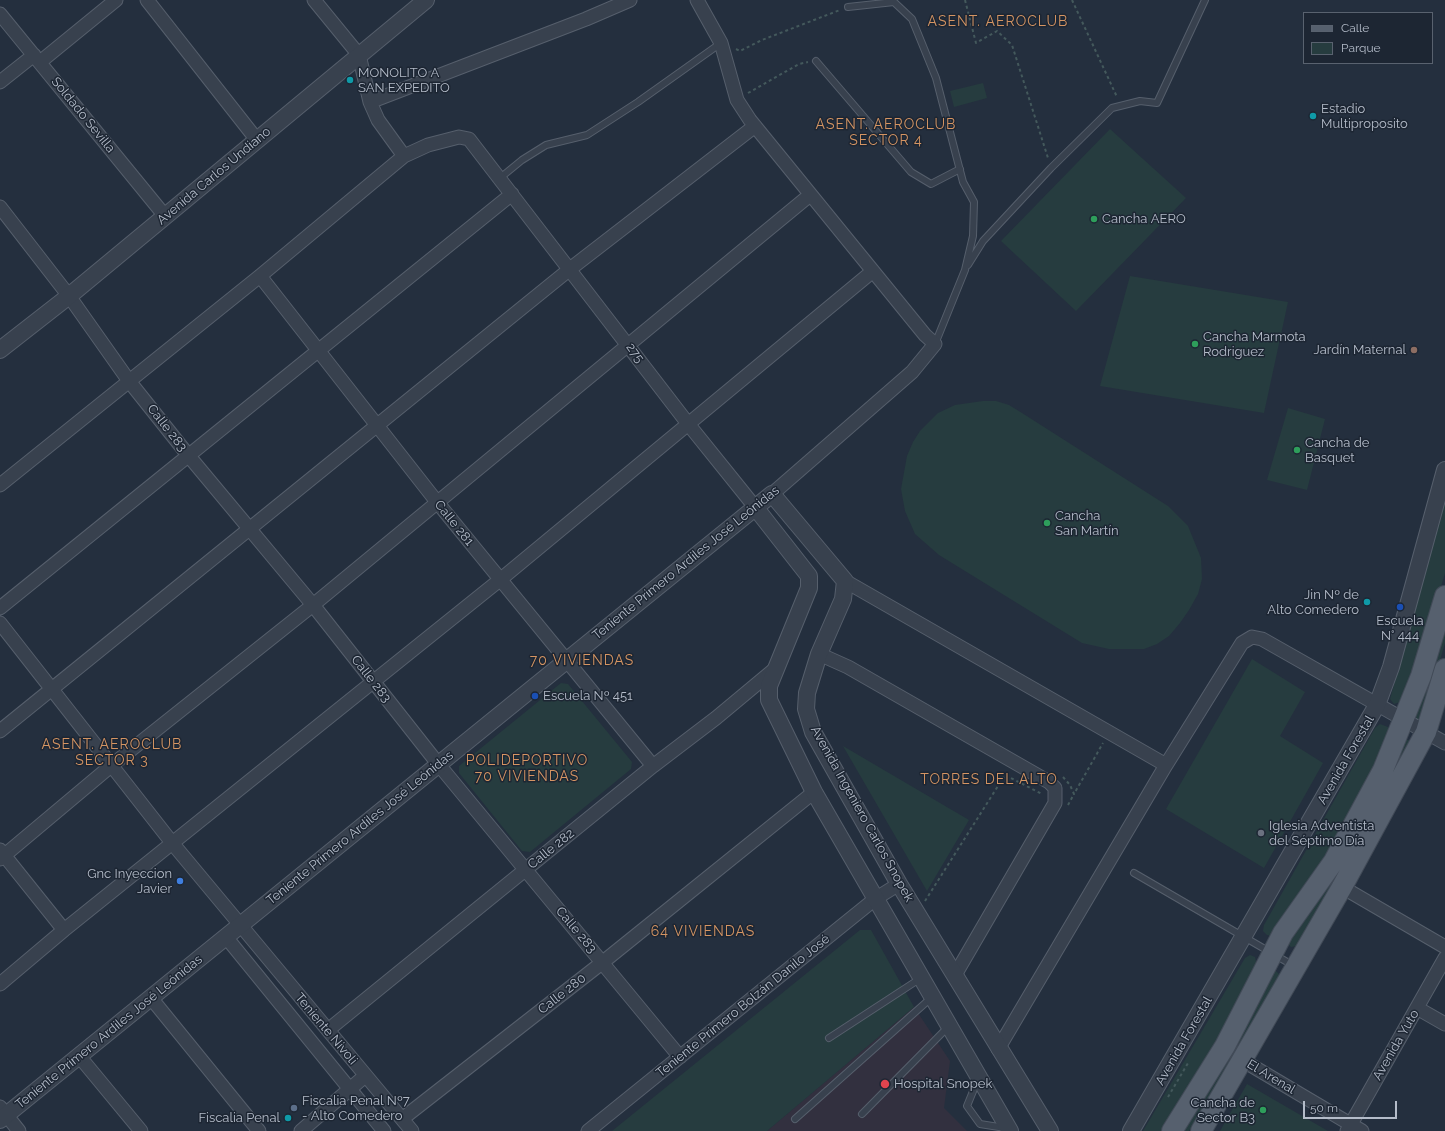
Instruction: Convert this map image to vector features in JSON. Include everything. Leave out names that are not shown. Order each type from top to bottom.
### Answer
[{"type":"main road","points":[[1172,1131],[1225,1046],[1262,976],[1271,953],[1334,861],[1383,770],[1421,676],[1445,596]]},
{"type":"main road","points":[[1201,1131],[1342,887],[1426,732],[1445,669]]},
{"type":"street","points":[[0,82],[37,58],[116,0]]},
{"type":"street","points":[[147,0],[257,140]]},
{"type":"street","points":[[0,486],[260,276],[404,156],[378,120],[370,102],[359,55],[314,0]]},
{"type":"street","name":"Avenida Carlos Undiano","points":[[0,350],[69,296],[426,0]]},
{"type":"street","points":[[370,102],[558,30],[630,0]]},
{"type":"street","points":[[697,0],[721,43],[737,100],[755,126],[810,195],[935,344]]},
{"type":"street","name":"Soldado Sevilla","points":[[0,14],[165,216]]},
{"type":"street","points":[[0,731],[570,269],[755,126]]},
{"type":"street","name":"275","points":[[404,156],[428,144],[459,137],[469,139],[689,425],[803,566],[809,576],[809,588],[776,668]]},
{"type":"street","points":[[0,608],[512,194]]},
{"type":"street","points":[[64,930],[1,855],[312,605],[810,195]]},
{"type":"street","name":"Calle 283","points":[[0,207],[69,296],[129,381],[188,455],[312,605],[439,765],[680,1057]]},
{"type":"street","points":[[0,984],[64,930],[173,844],[501,579],[689,425],[873,271]]},
{"type":"street","name":"Calle 281","points":[[260,276],[319,349],[437,502],[568,660],[653,766]]},
{"type":"street","name":"Teniente Primero Ardiles José Leónidas","points":[[2,1114],[79,1056],[772,494],[912,372],[935,344]]},
{"type":"street","name":"Avenida Forestal","points":[[1131,1131],[1377,705],[1388,678],[1445,470]]},
{"type":"street","points":[[772,494],[845,581],[1166,765]]},
{"type":"street","name":"Avenida Ingeniero Carlos Snopek","points":[[845,581],[844,599],[819,654],[807,693],[806,709],[813,732],[899,884],[955,975],[998,1049],[1050,1131]]},
{"type":"street","name":"Teniente Nivoli","points":[[0,623],[173,844],[412,1131]]},
{"type":"street","points":[[998,1049],[1166,765],[1242,643],[1252,637],[1262,639],[1445,743]]},
{"type":"street","points":[[819,654],[848,667],[1049,782],[1055,788],[1055,803],[955,975]]},
{"type":"street","points":[[776,668],[769,686],[769,700],[814,792],[1009,1130]]},
{"type":"street","name":"Calle 282","points":[[328,1030],[776,668]]},
{"type":"street","name":"Calle 280","points":[[402,1119],[603,962],[814,792]]},
{"type":"street","name":"Teniente Primero Bolzán Danilo José","points":[[588,1131],[875,899],[899,884]]},
{"type":"street","points":[[1342,887],[1445,947]]},
{"type":"street","name":"Teniente Nivoli","points":[[226,937],[384,1131]]},
{"type":"street","name":"Avenida Yuto","points":[[1349,1128],[1445,958]]},
{"type":"street","points":[[151,998],[259,1131]]},
{"type":"street","points":[[1417,1008],[1445,1024]]},
{"type":"street","points":[[79,1056],[141,1131]]},
{"type":"street","name":"El Arenal","points":[[1242,1060],[1349,1128],[1362,1131]]},
{"type":"street","points":[[301,1131],[365,1076]]},
{"type":"street","points":[[2,1114],[19,1131]]},
{"type":"lane","points":[[965,270],[983,241],[1051,168],[1112,108],[1122,104],[1140,101],[1157,104],[1205,0]]},
{"type":"lane","points":[[848,7],[894,2],[912,19],[936,78],[963,182],[974,202],[973,236],[965,270],[935,344]]},
{"type":"lane","points":[[500,178],[522,160],[546,145],[587,135],[638,102],[721,43]]},
{"type":"lane","points":[[816,61],[911,172],[931,184],[960,169]]},
{"type":"lane","points":[[1134,873],[1295,967]]},
{"type":"lane","points":[[829,1038],[921,978]]},
{"type":"lane","points":[[795,1119],[932,997]]},
{"type":"lane","points":[[862,1114],[949,1026]]},
{"type":"lane","points":[[979,1078],[966,1106],[980,1124],[1009,1130]]},
{"type":"path","points":[[965,0],[976,43],[997,32],[1012,45],[1051,168]]},
{"type":"path","points":[[1072,0],[1115,94],[1122,104]]},
{"type":"path","points":[[721,43],[740,51],[762,40],[848,7]]},
{"type":"path","points":[[737,100],[799,64],[816,61]]},
{"type":"path","points":[[917,914],[1005,774],[1041,795],[1055,772],[1066,779],[1074,794],[1105,739]]},
{"type":"shaded area","name":"Hospital Snopek","points":[[914,1007],[950,1061],[944,1108],[967,1131],[767,1131]]},
{"type":"green space","points":[[983,83],[987,98],[954,107],[950,91]]},
{"type":"green space","name":"Cancha AERO","points":[[1110,129],[1186,198],[1076,311],[1001,241]]},
{"type":"green space","name":"Cancha Marmota Rodriguez","points":[[1130,276],[1288,302],[1264,413],[1100,386]]},
{"type":"green space","name":"Cancha San Martín","points":[[983,401],[996,401],[1009,405],[1168,506],[1188,526],[1201,558],[1202,579],[1198,594],[1189,610],[1169,636],[1157,644],[1144,649],[1109,649],[1082,643],[939,555],[915,534],[905,511],[901,489],[907,456],[913,442],[920,431],[938,413],[955,405]]},
{"type":"green space","name":"Cancha de Basquet","points":[[1288,408],[1325,419],[1307,490],[1267,480]]},
{"type":"green space","points":[[1445,502],[1445,573],[1424,643],[1400,702],[1394,704],[1390,699]]},
{"type":"green space","points":[[1445,627],[1445,643],[1433,684],[1421,719],[1417,719],[1414,716]]},
{"type":"green space","points":[[1252,659],[1305,692],[1280,736],[1323,763],[1264,868],[1166,809]]},
{"type":"green space","points":[[561,683],[568,684],[632,762],[631,769],[530,852],[522,851],[459,773],[459,766]]},
{"type":"green space","points":[[1380,724],[1388,727],[1389,735],[1342,833],[1273,936],[1267,935],[1263,931],[1264,925],[1375,728]]},
{"type":"green space","points":[[1404,740],[1409,740],[1411,745],[1297,946],[1291,947],[1288,944],[1289,940],[1331,881]]},
{"type":"green space","points":[[843,746],[969,820],[927,891]]},
{"type":"green space","points":[[860,930],[871,930],[914,1007],[767,1131],[612,1131]]},
{"type":"green space","points":[[1250,955],[1255,957],[1257,965],[1240,1006],[1164,1131],[1143,1131],[1245,958]]},
{"type":"green space","points":[[1275,970],[1280,975],[1189,1131],[1179,1131]]},
{"type":"green space","name":"Cancha de Sector B3","points":[[1247,1084],[1328,1131],[1220,1131]]},
{"type":"place","name":"MONOLITO A SAN EXPEDITO","points":[[350,80]]},
{"type":"place","name":"Estadio Multiproposito","points":[[1313,116]]},
{"type":"place","name":"Cancha AERO","points":[[1094,219]]},
{"type":"place","name":"Cancha Marmota Rodriguez","points":[[1195,344]]},
{"type":"place","name":"Jardín Maternal","points":[[1414,350]]},
{"type":"place","name":"Cancha de Basquet","points":[[1297,450]]},
{"type":"place","name":"Cancha San Martín","points":[[1047,523]]},
{"type":"place","name":"Jin Nº de Alto Comedero","points":[[1367,602]]},
{"type":"place","name":"Escuela N° 444","points":[[1400,607]]},
{"type":"place","name":"Escuela Nº 451","points":[[535,696]]},
{"type":"place","name":"Iglesia Adventista del Séptimo Día","points":[[1261,833]]},
{"type":"place","name":"Gnc Inyeccion Javier","points":[[180,881]]},
{"type":"place","name":"Hospital Snopek","points":[[885,1084]]},
{"type":"place","name":"Fiscalia Penal Nº7 - Alto Comedero","points":[[294,1108]]},
{"type":"place","name":"Cancha de Sector B3","points":[[1263,1110]]},
{"type":"place","name":"Fiscalia Penal","points":[[288,1118]]},
{"type":"district","name":"ASENT. AEROCLUB","points":[[998,22]]},
{"type":"district","name":"ASENT. AEROCLUB SECTOR 4","points":[[886,134]]},
{"type":"district","name":"70 VIVIENDAS","points":[[582,661]]},
{"type":"district","name":"ASENT. AEROCLUB SECTOR 3","points":[[112,754]]},
{"type":"district","name":"POLIDEPORTIVO 70 VIVIENDAS","points":[[527,770]]},
{"type":"district","name":"TORRES DEL ALTO","points":[[989,780]]},
{"type":"district","name":"64 VIVIENDAS","points":[[703,932]]}]
